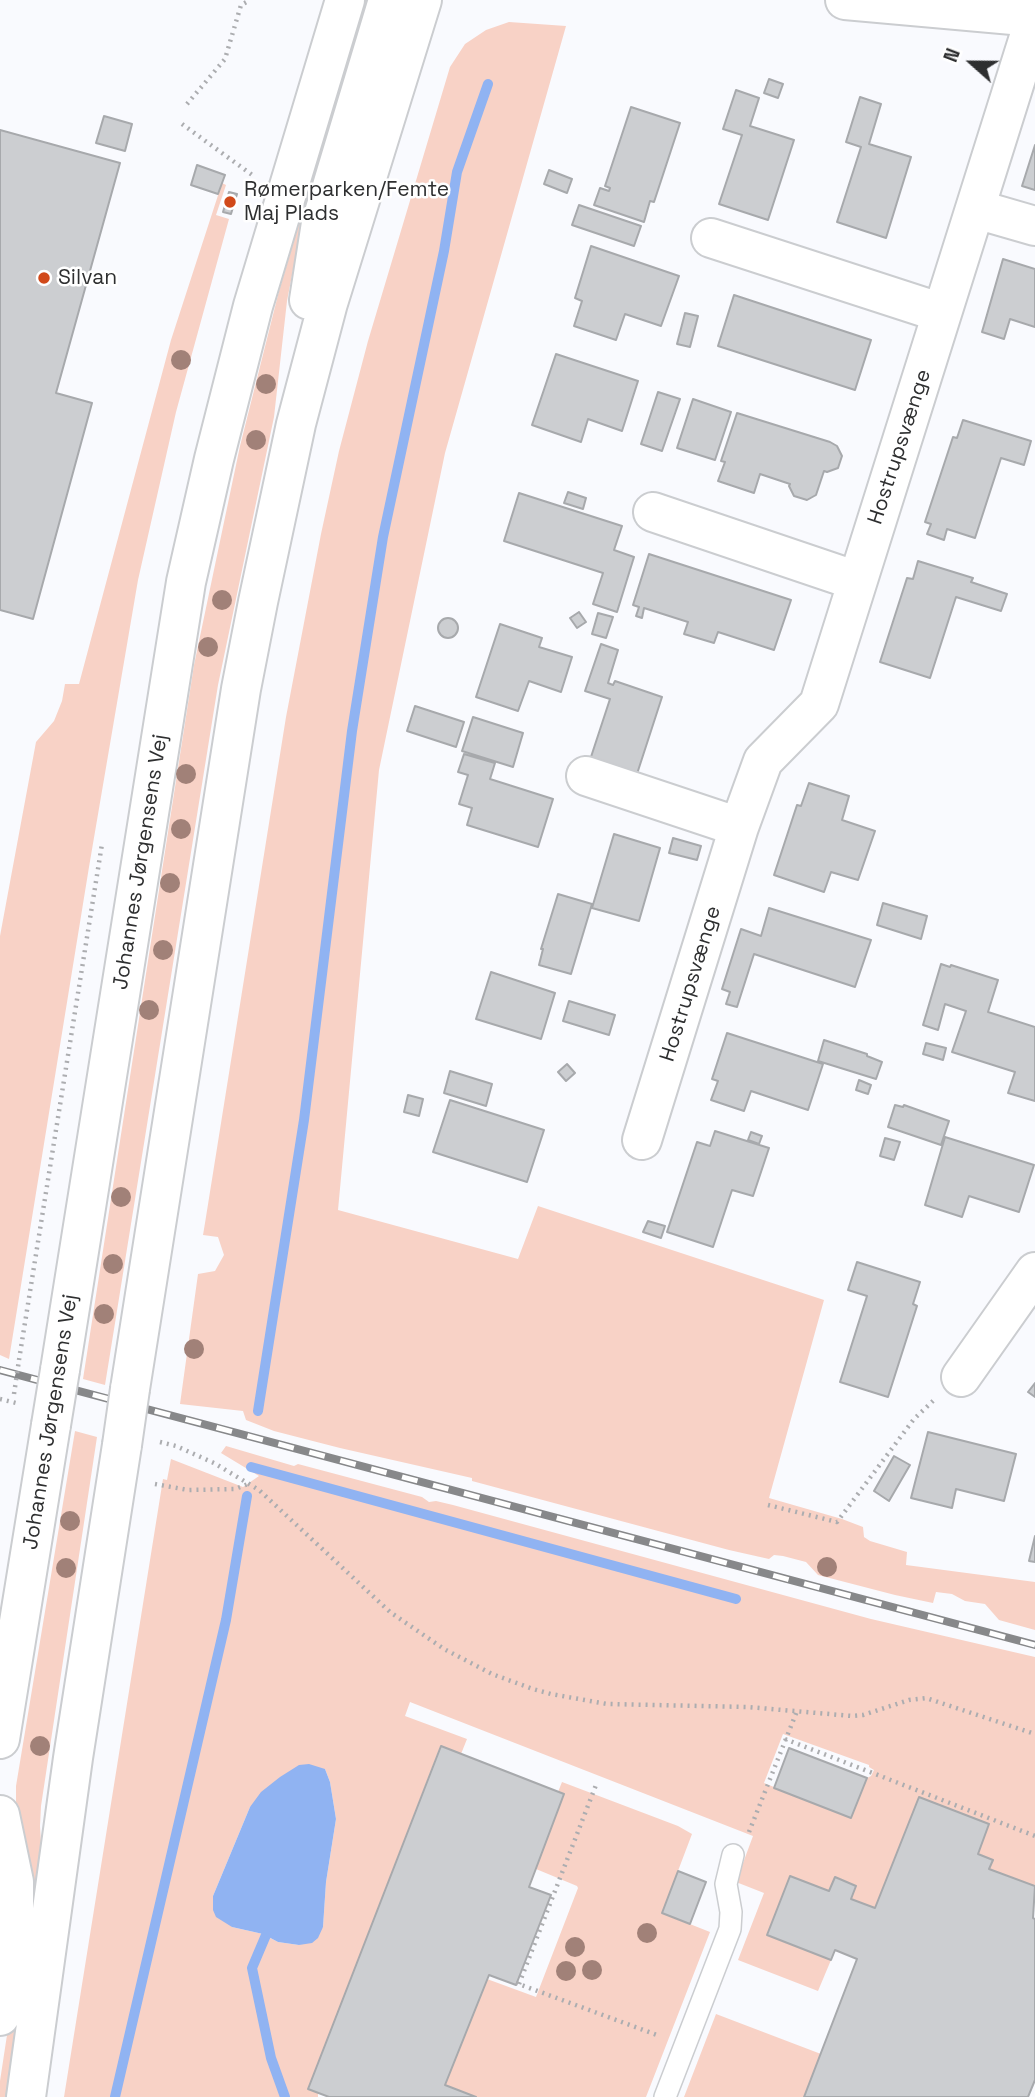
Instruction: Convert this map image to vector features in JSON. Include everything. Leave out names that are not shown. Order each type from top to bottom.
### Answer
[{"type":"street","name":"Johannes Jørgensens Vej","points":[[0,1739],[186,582],[253,306],[345,0]]},
{"type":"street","points":[[296,424],[321,223],[388,0]]},
{"type":"street","points":[[26,2097],[73,1758],[136,1442],[130,1389],[241,689],[296,424],[328,303],[422,0]]},
{"type":"street","points":[[845,0],[952,5],[1035,18]]},
{"type":"street","name":"Hostrupsvænge","points":[[642,1140],[739,827],[763,761],[819,704],[1035,18]]},
{"type":"street","points":[[976,209],[1035,226]]},
{"type":"street","points":[[711,238],[942,313]]},
{"type":"street","points":[[653,512],[857,581]]},
{"type":"street","points":[[586,776],[739,827]]},
{"type":"street","points":[[961,1377],[1035,1272]]},
{"type":"street","points":[[0,1815],[14,1882],[14,1908],[0,2016]]},
{"type":"lane","points":[[665,2097],[730,1929],[732,1912],[726,1884],[733,1855]]},
{"type":"path","points":[[187,104],[225,59],[242,5],[250,0]]},
{"type":"path","points":[[181,124],[251,175],[288,188]]},
{"type":"path","points":[[13,1404],[19,1360]]},
{"type":"path","points":[[768,1505],[837,1522],[914,1419],[961,1377]]},
{"type":"path","points":[[0,1399],[20,1404]]},
{"type":"path","points":[[136,1442],[183,1450],[249,1483],[283,1510],[390,1612],[444,1648],[492,1674],[551,1695],[607,1704],[738,1707],[839,1715],[863,1715],[909,1700],[926,1698],[1035,1734]]},
{"type":"path","points":[[155,1484],[188,1490],[235,1489],[249,1483]]},
{"type":"path","points":[[733,1855],[746,1842],[797,1711]]},
{"type":"path","points":[[785,1739],[1035,1836]]},
{"type":"path","points":[[596,1785],[518,1983],[685,2046]]},
{"type":"shaded area","points":[[509,22],[566,26],[445,453],[379,770],[338,1210],[518,1259],[538,1206],[824,1300],[769,1498],[863,1527],[864,1537],[870,1541],[907,1552],[906,1565],[1035,1582],[1035,1630],[999,1620],[985,1604],[965,1601],[952,1594],[936,1592],[933,1603],[895,1595],[818,1575],[806,1562],[774,1555],[769,1559],[729,1550],[472,1481],[472,1478],[274,1431],[246,1420],[243,1411],[180,1404],[198,1274],[215,1271],[224,1255],[218,1237],[203,1235],[286,717],[339,451],[368,341],[450,67],[465,44],[486,30]]},
{"type":"shaded area","points":[[354,39],[365,41],[293,270],[287,301],[274,417],[218,685],[105,1385],[83,1379],[194,665],[240,446],[279,291]]},
{"type":"shaded area","points":[[222,183],[226,185],[216,215],[229,219],[176,412],[138,580],[9,1359],[0,1355],[0,936],[36,742],[54,721],[65,684],[79,684],[171,340]]},
{"type":"shaded area","points":[[75,1431],[97,1437],[41,1806],[42,1859],[8,2097],[0,2097],[0,2081],[26,1910],[16,1786]]},
{"type":"shaded area","points":[[226,1446],[294,1466],[298,1464],[422,1497],[429,1502],[453,1505],[871,1619],[1035,1657],[1035,1886],[989,1869],[992,1860],[978,1854],[989,1824],[919,1797],[875,1908],[851,1899],[856,1886],[835,1878],[829,1891],[790,1877],[767,1935],[831,1960],[818,1991],[738,1960],[764,1893],[736,1882],[753,1836],[410,1702],[405,1716],[467,1739],[461,1754],[440,1747],[308,2089],[318,2093],[318,2097],[64,2097],[163,1479],[167,1480],[171,1459],[243,1487],[259,1476],[221,1453]],"holes":[[[783,1734],[869,1765],[874,1770],[867,1778],[851,1818],[764,1783]],[[325,1769],[336,1819],[326,1882],[323,1927],[299,1945],[278,1942],[263,1934],[232,1927],[213,1896],[250,1807]]]},
{"type":"shaded area","points":[[562,1782],[678,1826],[692,1834],[662,1913],[710,1932],[646,2097],[476,2097],[445,2085],[487,1979],[536,1997],[578,1888],[536,1869],[564,1795],[558,1792]]},
{"type":"shaded area","points":[[716,2014],[821,2054],[804,2097],[684,2097]]},
{"type":"water","points":[[309,1764],[325,1769],[336,1819],[326,1882],[323,1927],[318,1938],[312,1943],[299,1945],[278,1942],[263,1934],[232,1927],[216,1917],[213,1896],[250,1807],[261,1792],[280,1777],[299,1765]]},
{"type":"building","points":[[769,79],[783,84],[778,98],[764,93]]},
{"type":"building","points":[[736,90],[759,98],[750,126],[794,140],[768,220],[719,204],[742,135],[723,129]]},
{"type":"building","points":[[860,97],[881,104],[869,144],[911,157],[886,238],[837,222],[861,147],[846,142]]},
{"type":"building","points":[[631,107],[680,123],[654,202],[650,201],[644,222],[594,205],[600,188],[609,191],[610,188],[605,186]]},
{"type":"building","points":[[104,116],[132,124],[125,151],[96,143]]},
{"type":"building","name":"Silvan","points":[[0,130],[120,163],[56,393],[92,403],[33,619],[0,610]]},
{"type":"building","points":[[1035,145],[1035,190],[1022,186]]},
{"type":"building","points":[[197,165],[225,175],[218,194],[191,185]]},
{"type":"building","points":[[549,170],[572,179],[567,193],[544,184]]},
{"type":"building","points":[[229,192],[237,194],[231,214],[223,212]]},
{"type":"building","points":[[579,205],[641,226],[634,246],[572,225]]},
{"type":"building","points":[[591,246],[679,276],[661,326],[625,314],[616,340],[574,326],[582,301],[575,298]]},
{"type":"building","points":[[1003,259],[1035,269],[1035,327],[1010,319],[1004,339],[982,332]]},
{"type":"building","points":[[734,295],[871,340],[855,390],[718,346]]},
{"type":"building","points":[[685,313],[698,316],[690,347],[677,344]]},
{"type":"building","points":[[556,354],[638,381],[622,431],[588,419],[581,442],[532,425]]},
{"type":"building","points":[[658,392],[680,399],[662,451],[641,444]]},
{"type":"building","points":[[693,399],[731,412],[715,460],[677,448]]},
{"type":"building","points":[[737,413],[830,442],[837,446],[842,456],[838,468],[824,471],[816,495],[807,500],[794,496],[790,484],[760,474],[754,493],[718,481],[725,462],[721,461]]},
{"type":"building","points":[[963,420],[1031,441],[1024,465],[1001,458],[975,538],[947,529],[944,540],[927,534],[931,524],[925,522],[953,437],[957,438]]},
{"type":"building","points":[[568,492],[586,498],[583,509],[564,503]]},
{"type":"building","points":[[519,493],[622,526],[614,550],[634,557],[617,612],[593,604],[603,573],[504,541]]},
{"type":"building","points":[[649,554],[791,600],[774,650],[718,632],[714,643],[684,634],[688,622],[644,608],[642,618],[636,616],[639,607],[633,605]]},
{"type":"building","points":[[918,561],[973,578],[971,582],[1007,594],[1001,611],[956,597],[930,678],[880,662],[907,578],[913,579]]},
{"type":"building","points":[[579,612],[586,622],[577,628],[570,618]]},
{"type":"building","points":[[598,613],[613,617],[606,638],[592,634]]},
{"type":"building","points":[[448,618],[455,621],[458,628],[455,635],[448,638],[441,635],[438,628],[441,621]]},
{"type":"building","points":[[500,624],[542,638],[539,647],[572,657],[561,692],[529,681],[518,711],[476,697]]},
{"type":"building","points":[[601,644],[618,650],[608,683],[613,685],[615,681],[662,697],[636,777],[589,763],[610,699],[585,691]]},
{"type":"building","points":[[415,706],[464,722],[456,747],[407,731]]},
{"type":"building","points":[[473,717],[523,733],[513,767],[462,751]]},
{"type":"building","points":[[464,754],[495,763],[490,779],[553,799],[538,847],[467,825],[472,808],[459,804],[468,775],[458,772]]},
{"type":"building","points":[[809,783],[849,796],[842,820],[875,831],[858,880],[831,872],[824,892],[774,875],[797,805],[801,806]]},
{"type":"building","points":[[614,834],[660,848],[639,921],[592,908]]},
{"type":"building","points":[[673,838],[701,846],[697,860],[669,853]]},
{"type":"building","points":[[558,894],[592,904],[571,974],[539,965],[541,949]]},
{"type":"building","points":[[883,903],[927,916],[921,939],[877,925]]},
{"type":"building","points":[[769,908],[871,940],[855,987],[754,954],[737,1007],[726,1004],[730,992],[722,989],[741,929],[761,936]]},
{"type":"building","points":[[941,964],[998,980],[988,1012],[1035,1027],[1035,1101],[1008,1093],[1015,1072],[952,1052],[966,1011],[945,1004],[938,1030],[923,1025]]},
{"type":"building","points":[[491,972],[555,993],[541,1039],[476,1019]]},
{"type":"building","points":[[569,1001],[615,1015],[609,1035],[563,1021]]},
{"type":"building","points":[[727,1033],[823,1064],[808,1110],[751,1091],[744,1111],[711,1100],[718,1081],[712,1079]]},
{"type":"building","points":[[824,1040],[867,1054],[882,1062],[876,1079],[818,1061]]},
{"type":"building","points":[[926,1043],[946,1048],[943,1060],[923,1054]]},
{"type":"building","points":[[567,1064],[575,1073],[566,1081],[558,1072]]},
{"type":"building","points":[[450,1071],[492,1084],[486,1106],[444,1093]]},
{"type":"building","points":[[859,1080],[871,1085],[868,1094],[856,1090]]},
{"type":"building","points":[[408,1095],[423,1099],[419,1116],[404,1112]]},
{"type":"building","points":[[450,1100],[544,1130],[527,1182],[433,1152]]},
{"type":"building","points":[[895,1105],[904,1105],[949,1121],[941,1145],[888,1127]]},
{"type":"building","points":[[715,1131],[769,1148],[753,1196],[732,1190],[713,1247],[667,1232],[697,1142],[710,1146]]},
{"type":"building","points":[[751,1132],[762,1136],[759,1144],[748,1140]]},
{"type":"building","points":[[945,1137],[1034,1165],[1019,1212],[969,1196],[962,1217],[925,1205]]},
{"type":"building","points":[[885,1138],[900,1142],[894,1160],[880,1156]]},
{"type":"building","points":[[648,1221],[665,1226],[661,1238],[643,1232]]},
{"type":"building","points":[[857,1262],[920,1282],[913,1304],[917,1306],[888,1397],[840,1382],[867,1296],[848,1290]]},
{"type":"building","points":[[1035,1383],[1035,1397],[1028,1392]]},
{"type":"building","points":[[928,1432],[1016,1454],[1004,1501],[956,1489],[952,1508],[911,1498]]},
{"type":"building","points":[[894,1456],[910,1465],[889,1501],[874,1491]]},
{"type":"building","points":[[1035,1536],[1035,1562],[1029,1561]]},
{"type":"building","points":[[441,1746],[564,1794],[529,1887],[551,1895],[516,1985],[489,1975],[445,2085],[476,2097],[329,2097],[308,2089]]},
{"type":"building","points":[[789,1748],[867,1778],[851,1818],[774,1788]]},
{"type":"building","points":[[919,1797],[989,1824],[978,1854],[993,1860],[989,1869],[1035,1886],[1035,2080],[1028,2097],[804,2097],[857,1959],[835,1950],[831,1960],[767,1935],[790,1876],[829,1891],[835,1877],[856,1886],[851,1899],[875,1908]]},
{"type":"building","points":[[678,1871],[706,1882],[690,1924],[662,1913]]},
{"type":"waterway","points":[[258,1411],[304,1120],[352,731],[383,537],[444,251],[457,172],[488,84]]},
{"type":"waterway","points":[[251,1467],[736,1599]]},
{"type":"waterway","points":[[115,2097],[226,1620],[247,1496]]},
{"type":"waterway","points":[[266,1935],[252,1968],[271,2058],[285,2097]]},
{"type":"railway","points":[[0,1370],[1035,1645]]},
{"type":"place","name":"Rømerparken/Femte Maj Plads","points":[[230,202]]},
{"type":"place","name":"Silvan","points":[[44,278]]}]
